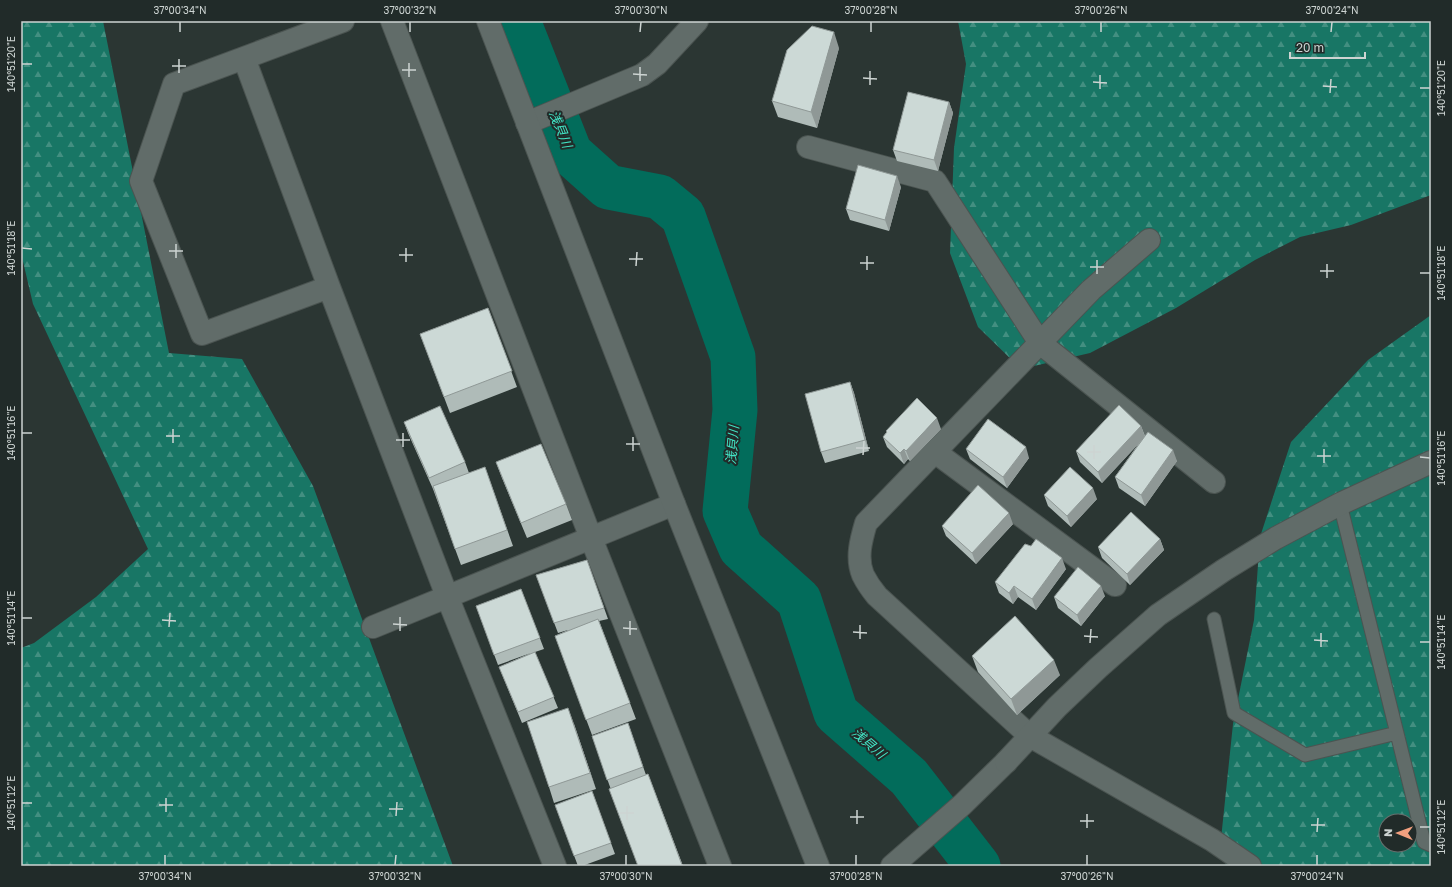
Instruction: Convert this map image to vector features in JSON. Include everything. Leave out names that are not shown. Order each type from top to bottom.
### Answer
[{"type":"street","points":[[329,287],[202,334],[141,181],[174,84],[343,21]]},
{"type":"street","points":[[392,21],[591,538],[720,866]]},
{"type":"street","points":[[488,21],[536,119],[674,504],[818,866]]},
{"type":"street","points":[[536,119],[642,75],[657,64],[697,21]]},
{"type":"street","points":[[244,58],[329,287],[447,596],[555,866]]},
{"type":"street","points":[[808,147],[935,181],[1040,343],[1214,482]]},
{"type":"street","points":[[1149,240],[1091,290],[866,524],[861,539],[859,559],[863,575],[876,596],[1030,736],[1212,840],[1250,866]]},
{"type":"street","points":[[936,452],[1115,585]]},
{"type":"street","points":[[892,866],[962,805],[1098,668],[1158,615],[1224,570],[1276,538],[1340,504],[1431,462]]},
{"type":"street","points":[[373,627],[674,504]]},
{"type":"lane","points":[[1340,504],[1424,842],[1431,845]]},
{"type":"lane","points":[[1214,619],[1234,713],[1305,755],[1397,733]]},
{"type":"green space","points":[[21,21],[103,21],[169,353],[242,359],[313,486],[453,866],[21,866],[21,648],[34,643],[96,597],[148,549],[33,304],[21,253]]},
{"type":"green space","points":[[958,21],[1431,21],[1431,195],[1351,225],[1300,237],[1255,260],[1176,308],[1090,353],[1021,369],[978,327],[950,253],[954,148],[966,64]]},
{"type":"green space","points":[[1431,315],[1431,866],[1226,866],[1221,839],[1233,724],[1254,620],[1260,537],[1291,442],[1368,360]]},
{"type":"building","points":[[812,26],[834,32],[811,112],[772,101],[787,50]]},
{"type":"building","points":[[908,92],[949,102],[934,160],[893,150]]},
{"type":"building","points":[[858,165],[897,176],[885,220],[846,209]]},
{"type":"building","points":[[488,308],[512,371],[444,397],[420,334]]},
{"type":"building","points":[[850,382],[865,440],[821,452],[805,394]]},
{"type":"building","points":[[917,398],[937,418],[906,451],[904,449],[900,453],[883,437],[887,432],[886,431]]},
{"type":"building","points":[[1119,405],[1141,426],[1098,472],[1076,451]]},
{"type":"building","points":[[440,406],[465,462],[429,478],[404,422]]},
{"type":"building","points":[[988,419],[1026,447],[1003,477],[966,449]]},
{"type":"building","points":[[1148,432],[1173,450],[1141,495],[1115,477]]},
{"type":"building","points":[[541,444],[566,504],[521,523],[496,462]]},
{"type":"building","points":[[485,467],[507,530],[455,549],[433,486]]},
{"type":"building","points":[[1070,467],[1093,488],[1067,516],[1044,495]]},
{"type":"building","points":[[978,485],[1009,513],[972,553],[942,526]]},
{"type":"building","points":[[1131,512],[1160,539],[1127,574],[1098,547]]},
{"type":"building","points":[[1036,539],[1062,558],[1032,599],[1014,586],[1009,593],[995,582],[1025,544],[1031,546]]},
{"type":"building","points":[[587,560],[604,608],[554,623],[536,575]]},
{"type":"building","points":[[1078,567],[1101,586],[1077,615],[1054,597]]},
{"type":"building","points":[[521,589],[540,638],[494,655],[476,606]]},
{"type":"building","points":[[1015,616],[1054,660],[1011,699],[972,656]]},
{"type":"building","points":[[598,619],[630,703],[586,720],[555,636]]},
{"type":"building","points":[[535,652],[554,697],[518,712],[499,667]]},
{"type":"building","points":[[568,708],[590,773],[549,787],[527,722]]},
{"type":"building","points":[[628,723],[643,767],[607,780],[592,736]]},
{"type":"building","points":[[648,774],[682,865],[680,866],[638,866],[609,789]]},
{"type":"building","points":[[592,791],[611,843],[574,856],[555,805]]},
{"type":"waterway","name":"浅貝川","points":[[518,21],[570,153],[608,187],[660,197],[683,216],[733,357],[735,410],[725,511],[741,548],[799,600],[836,713],[909,777],[978,866]]}]
